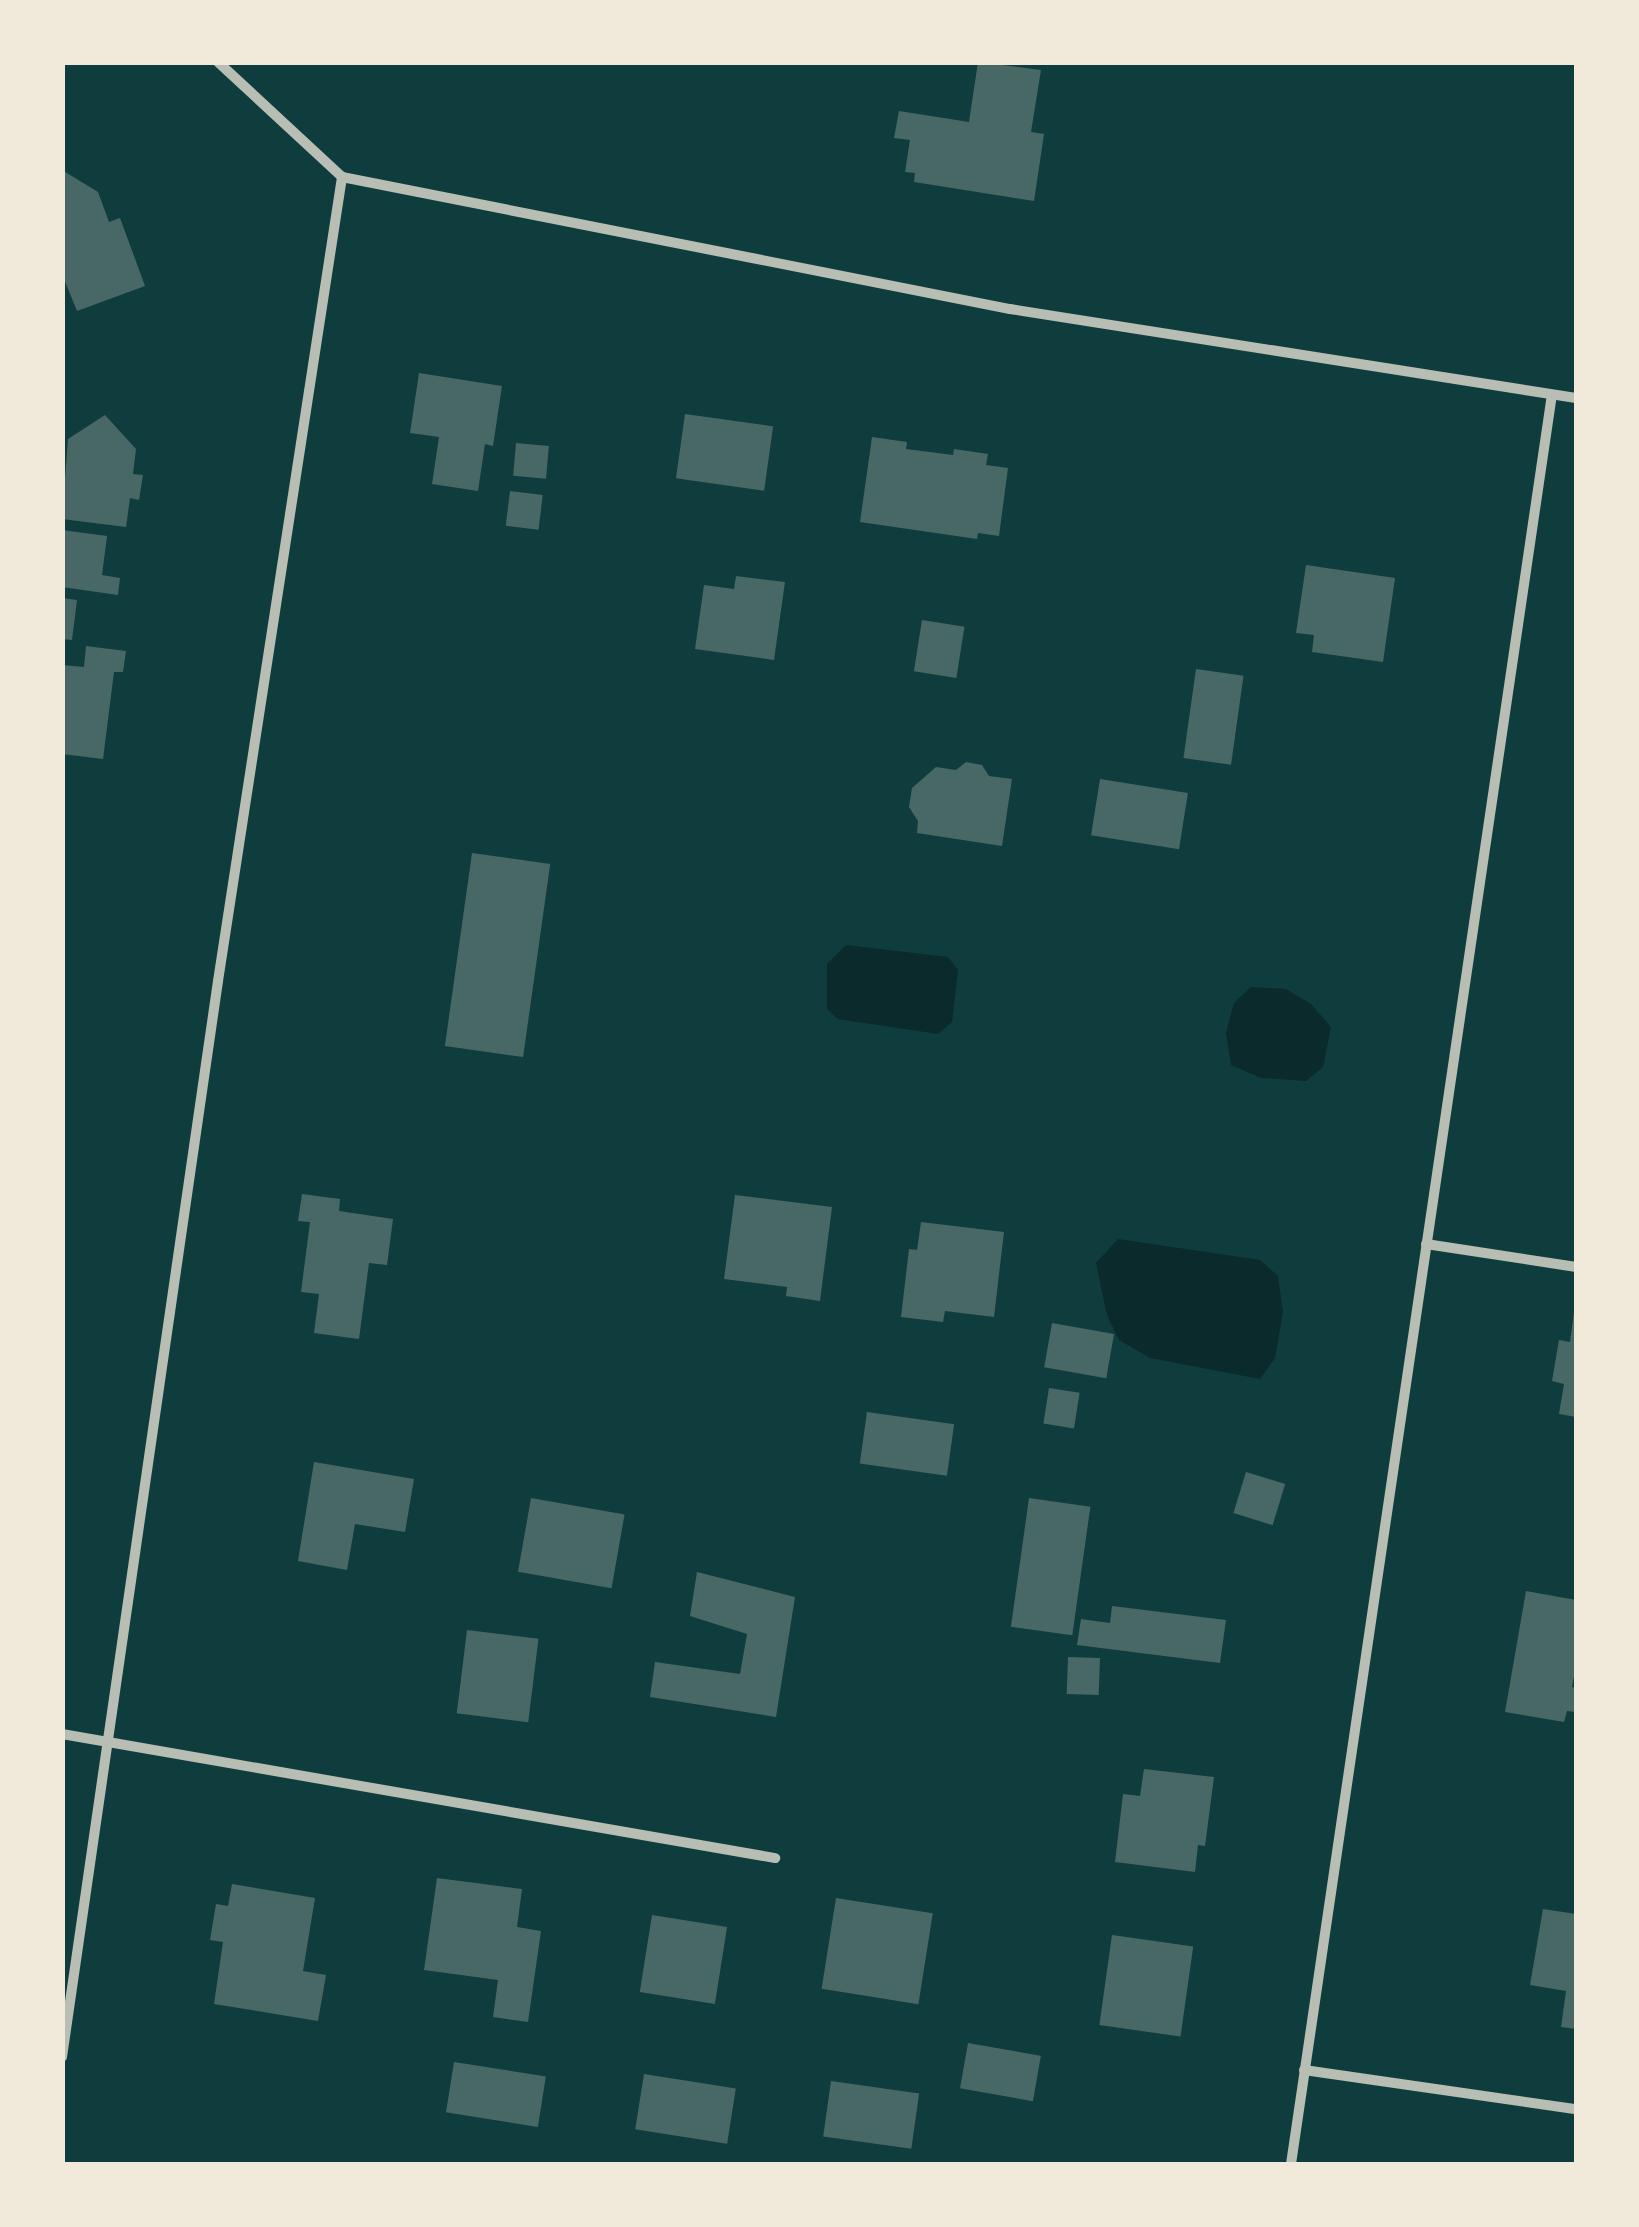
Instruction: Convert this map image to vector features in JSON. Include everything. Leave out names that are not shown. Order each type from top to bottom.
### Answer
[{"type":"street","points":[[218,62],[342,177],[1010,309],[1576,398]]},
{"type":"street","points":[[62,2056],[342,177]]},
{"type":"street","points":[[1291,2164],[1552,394]]},
{"type":"street","points":[[1426,1244],[1576,1267]]},
{"type":"street","points":[[62,1734],[776,1858]]},
{"type":"street","points":[[1304,2070],[1576,2109]]},
{"type":"water","points":[[846,945],[948,957],[958,970],[952,1022],[938,1034],[838,1019],[827,1009],[827,964]]},
{"type":"water","points":[[1251,987],[1286,989],[1311,1004],[1331,1027],[1323,1067],[1306,1081],[1261,1078],[1231,1065],[1226,1033],[1234,1003]]},
{"type":"water","points":[[1118,1239],[1260,1260],[1278,1276],[1283,1312],[1275,1358],[1260,1379],[1150,1358],[1119,1340],[1107,1315],[1096,1263]]},
{"type":"building","points":[[978,62],[1041,70],[1031,132],[1044,134],[1034,201],[914,182],[915,173],[905,172],[910,140],[894,138],[899,111],[969,122]]},
{"type":"building","points":[[62,170],[98,192],[109,222],[120,218],[145,286],[77,311],[62,274]]},
{"type":"building","points":[[419,373],[502,386],[493,446],[485,444],[478,491],[432,484],[439,437],[410,433]]},
{"type":"building","points":[[685,414],[773,426],[764,491],[676,478]]},
{"type":"building","points":[[105,415],[136,449],[133,474],[143,475],[139,500],[130,498],[126,527],[62,519],[68,439]]},
{"type":"building","points":[[872,437],[907,442],[906,449],[953,455],[954,449],[988,454],[986,465],[1008,468],[999,536],[978,533],[977,539],[860,522]]},
{"type":"building","points":[[516,443],[549,446],[546,479],[513,476]]},
{"type":"building","points":[[510,491],[543,495],[538,530],[506,526]]},
{"type":"building","points":[[62,530],[107,536],[102,575],[120,578],[118,595],[62,587]]},
{"type":"building","points":[[1306,565],[1395,578],[1383,662],[1312,652],[1314,635],[1296,633]]},
{"type":"building","points":[[736,576],[785,582],[774,660],[695,649],[704,585],[734,589]]},
{"type":"building","points":[[62,598],[77,600],[72,640],[62,639]]},
{"type":"building","points":[[922,620],[964,627],[956,678],[914,671]]},
{"type":"building","points":[[86,646],[126,651],[123,672],[114,672],[103,759],[62,754],[62,665],[84,667]]},
{"type":"building","points":[[1196,669],[1244,676],[1231,765],[1183,758]]},
{"type":"building","points":[[966,762],[982,765],[989,776],[1012,779],[1002,846],[917,833],[918,821],[909,807],[912,788],[936,767],[956,770]]},
{"type":"building","points":[[1100,779],[1188,793],[1179,849],[1091,835]]},
{"type":"building","points":[[472,853],[550,864],[523,1057],[445,1046]]},
{"type":"building","points":[[302,1194],[340,1199],[339,1211],[393,1219],[387,1265],[369,1263],[359,1339],[314,1333],[319,1294],[301,1292],[310,1222],[298,1221]]},
{"type":"building","points":[[735,1195],[832,1207],[820,1301],[786,1296],[787,1287],[724,1279]]},
{"type":"building","points":[[921,1222],[1004,1232],[994,1317],[945,1311],[943,1322],[901,1317],[909,1249],[917,1250]]},
{"type":"building","points":[[1574,1312],[1576,1417],[1559,1414],[1564,1384],[1552,1381],[1559,1340],[1570,1342]]},
{"type":"building","points":[[1052,1323],[1114,1334],[1106,1378],[1044,1367]]},
{"type":"building","points":[[1049,1388],[1080,1393],[1074,1428],[1043,1424]]},
{"type":"building","points":[[867,1412],[954,1424],[947,1476],[860,1463]]},
{"type":"building","points":[[314,1462],[414,1479],[405,1532],[355,1524],[347,1570],[298,1561]]},
{"type":"building","points":[[1246,1472],[1285,1484],[1273,1525],[1233,1513]]},
{"type":"building","points":[[531,1498],[625,1514],[612,1588],[518,1572]]},
{"type":"building","points":[[1029,1498],[1090,1507],[1072,1635],[1011,1627]]},
{"type":"building","points":[[697,1572],[795,1597],[776,1717],[650,1697],[655,1662],[740,1674],[747,1634],[690,1616]]},
{"type":"building","points":[[1526,1591],[1576,1600],[1572,1687],[1576,1688],[1576,1712],[1567,1711],[1564,1722],[1505,1712]]},
{"type":"building","points":[[1112,1606],[1226,1620],[1220,1663],[1077,1645],[1081,1619],[1110,1623]]},
{"type":"building","points":[[467,1630],[538,1639],[528,1722],[457,1713]]},
{"type":"building","points":[[1068,1657],[1100,1658],[1099,1695],[1067,1694]]},
{"type":"building","points":[[1144,1769],[1214,1777],[1205,1846],[1198,1845],[1195,1872],[1115,1862],[1123,1794],[1140,1796]]},
{"type":"building","points":[[437,1878],[522,1889],[517,1927],[541,1931],[528,2022],[493,2017],[498,1980],[424,1970]]},
{"type":"building","points":[[232,1884],[315,1898],[303,1971],[326,1975],[318,2021],[214,2004],[223,1942],[210,1940],[216,1904],[228,1906]]},
{"type":"building","points":[[836,1898],[933,1913],[918,2004],[822,1989]]},
{"type":"building","points":[[1543,1909],[1576,1914],[1576,2029],[1561,2027],[1566,1991],[1530,1985]]},
{"type":"building","points":[[652,1915],[727,1927],[715,2004],[640,1992]]},
{"type":"building","points":[[1112,1935],[1193,1946],[1181,2037],[1099,2025]]},
{"type":"building","points":[[968,2043],[1041,2056],[1033,2101],[960,2088]]},
{"type":"building","points":[[454,2062],[546,2077],[538,2127],[446,2112]]},
{"type":"building","points":[[644,2074],[736,2089],[727,2144],[635,2129]]},
{"type":"building","points":[[831,2081],[919,2093],[911,2149],[823,2136]]}]
